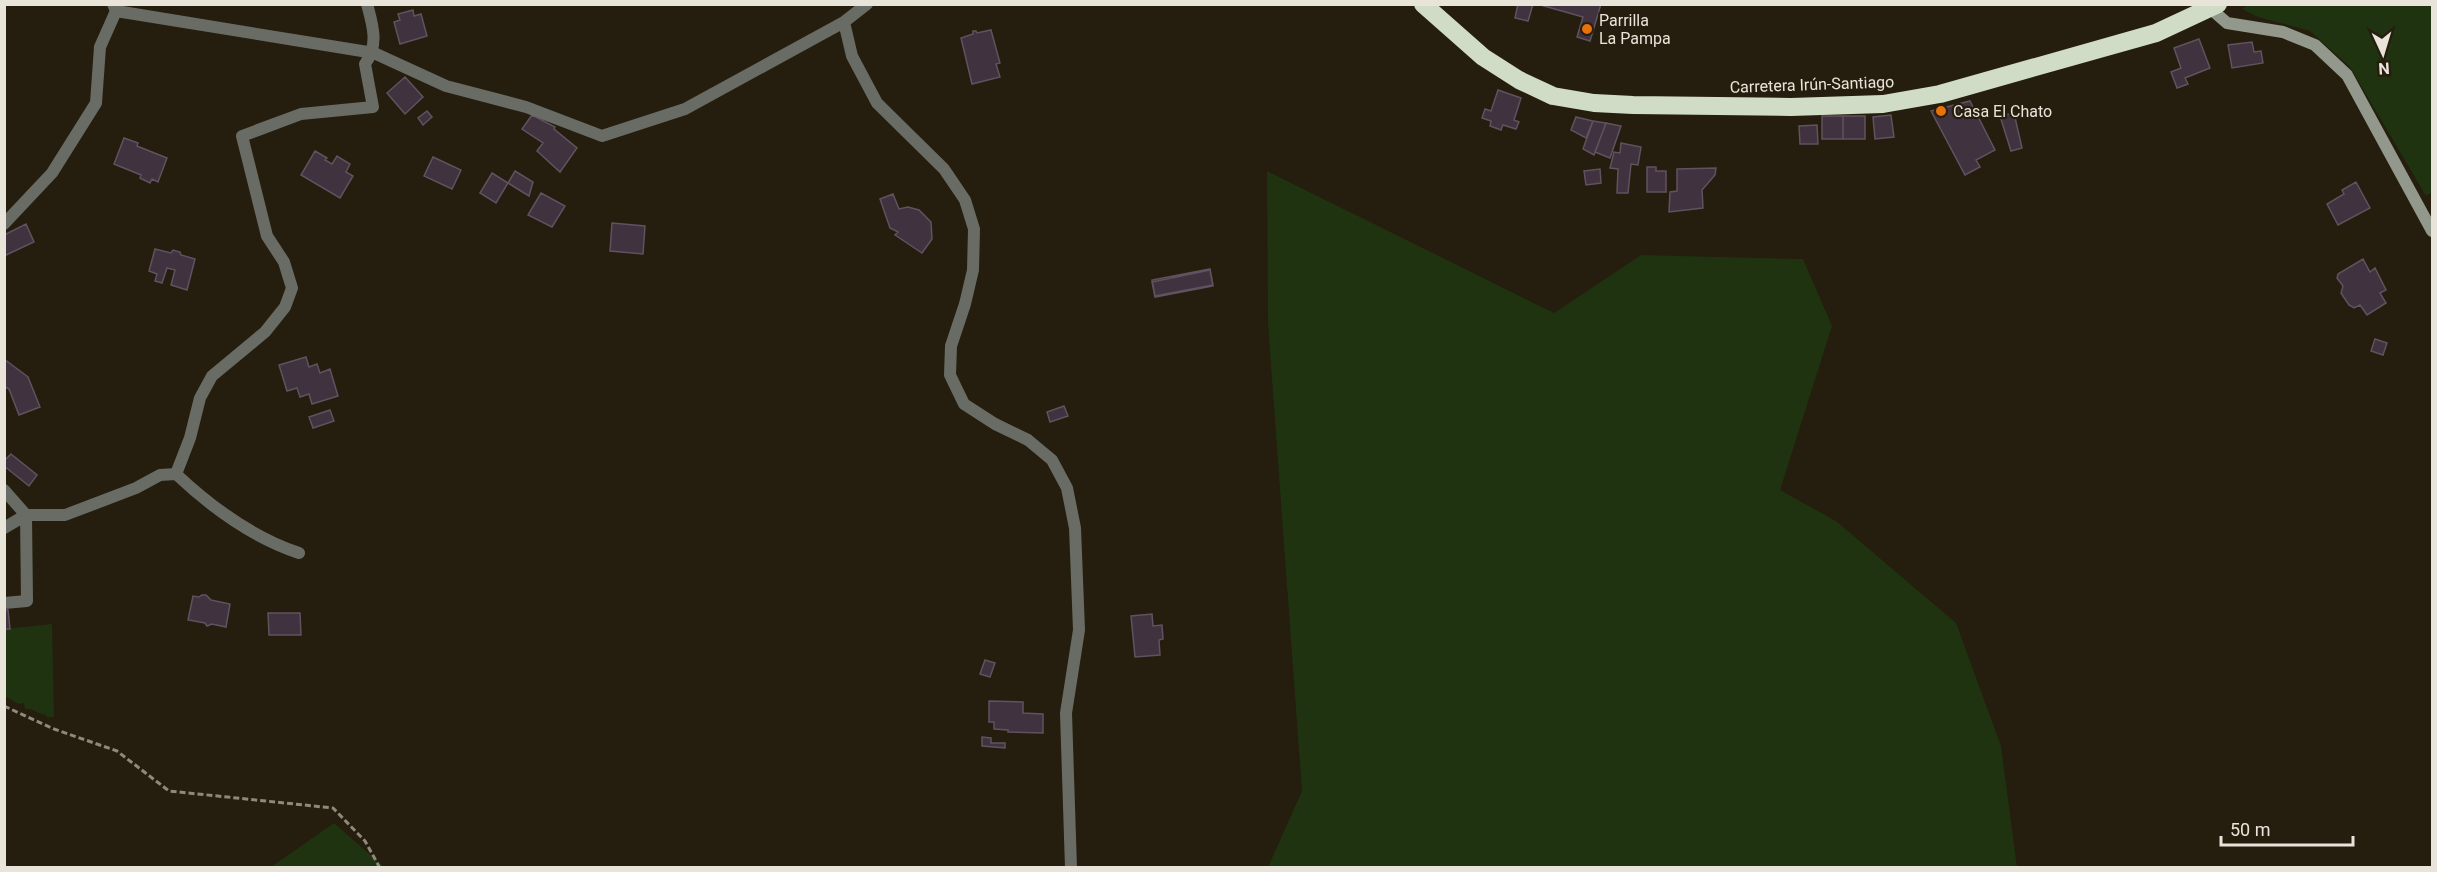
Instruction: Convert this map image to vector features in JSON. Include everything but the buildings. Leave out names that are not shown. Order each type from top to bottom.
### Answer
[{"type":"highway","name":"Carretera Irún-Santiago","points":[[1423,4],[1483,57],[1519,80],[1554,96],[1594,103],[1633,105],[1791,107],[1883,104],[1940,94],[2156,33],[2215,7]]},
{"type":"street","points":[[176,474],[190,438],[200,398],[212,376],[265,332],[285,307],[292,288],[284,262],[267,236],[242,135],[301,114],[373,107],[365,64],[374,53],[373,28],[367,4]]},
{"type":"street","points":[[4,224],[52,173],[96,103],[100,48],[114,8],[374,53],[446,86],[526,107],[602,136],[686,109],[844,22],[867,4]]},
{"type":"street","points":[[2215,7],[2227,23],[2283,32],[2314,45],[2346,75],[2433,231]]},
{"type":"street","points":[[844,22],[852,56],[877,103],[944,169],[965,200],[974,229],[973,270],[966,304],[951,346],[950,375],[964,404],[995,424],[1028,440],[1052,460],[1067,488],[1075,528],[1079,630],[1066,713],[1071,867]]},
{"type":"street","points":[[4,528],[27,515],[65,515],[136,488],[160,475],[176,474],[232,519],[283,548],[298,553]]},
{"type":"street","points":[[4,490],[27,515],[27,601],[4,603]]},
{"type":"path","points":[[4,706],[54,729],[117,751],[169,791],[333,808],[365,841],[380,867]]},
{"type":"green space","points":[[2247,5],[2432,5],[2432,192],[2426,196],[2350,67],[2310,31],[2258,17],[2242,9]]},
{"type":"green space","points":[[1267,171],[1554,313],[1641,255],[1803,259],[1832,326],[1780,490],[1836,521],[1956,623],[2001,746],[2017,867],[1268,867],[1302,791],[1268,324]]},
{"type":"green space","points":[[52,624],[54,717],[47,717],[25,709],[24,703],[18,704],[5,696],[5,629]]},
{"type":"green space","points":[[334,823],[384,867],[271,867]]},
{"type":"place","name":"Parrilla La Pampa","points":[[1587,29]]},
{"type":"place","name":"Casa El Chato","points":[[1941,111]]}]
